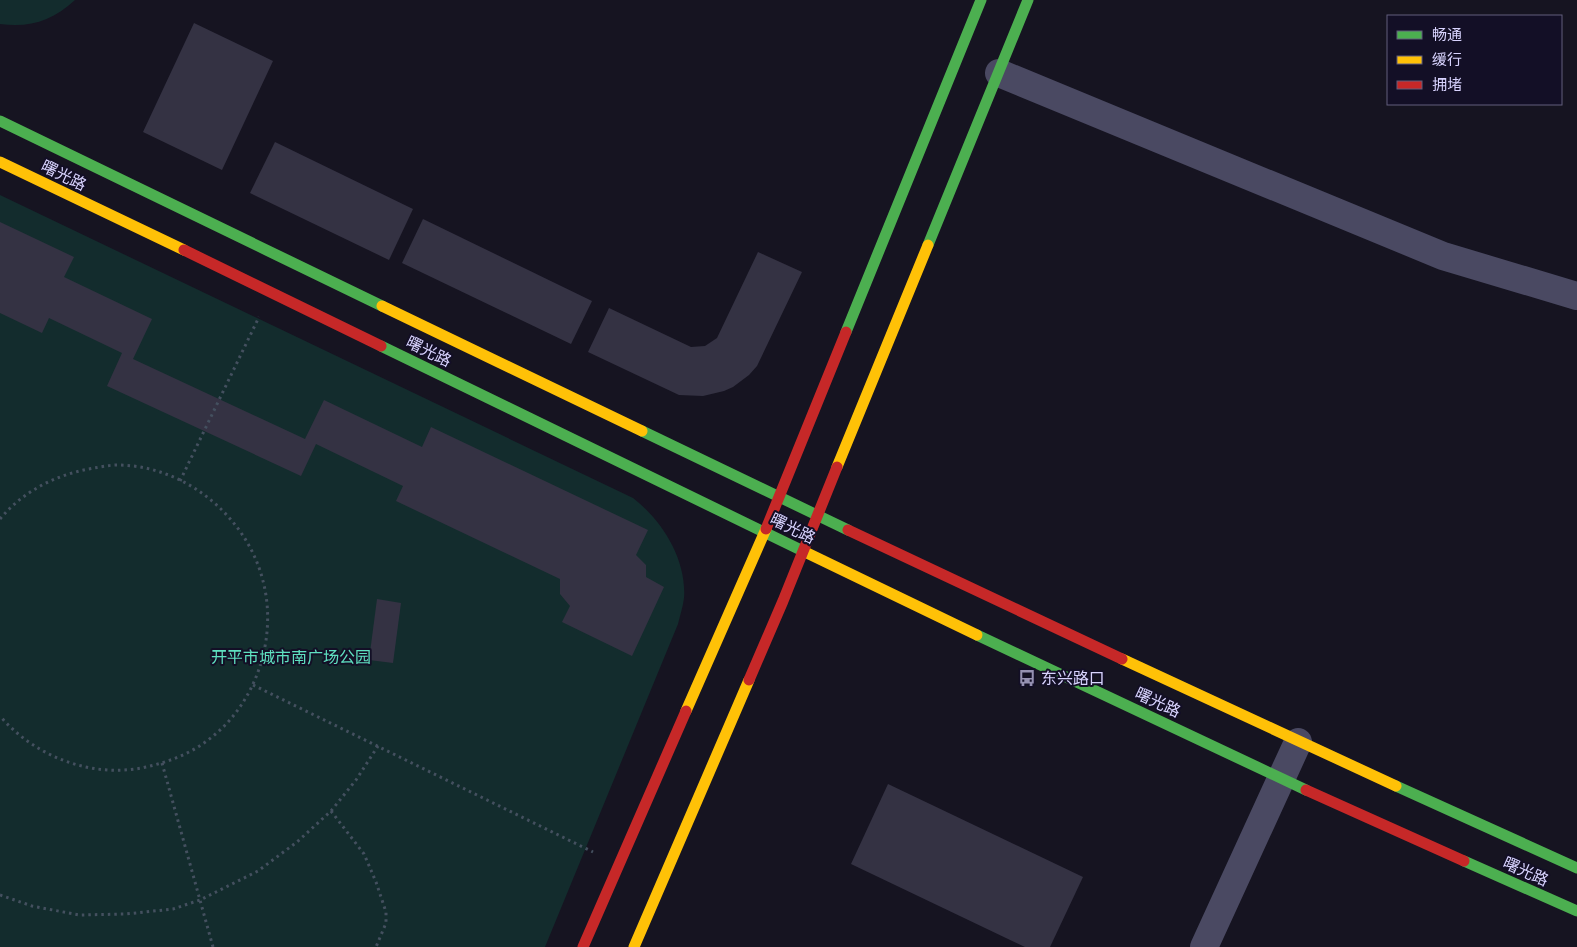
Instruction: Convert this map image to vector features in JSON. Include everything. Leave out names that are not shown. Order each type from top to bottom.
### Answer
[{"type":"main road","points":[[583,947],[779,498],[981,0]]},
{"type":"main road","points":[[634,947],[783,601],[816,515],[1028,0]]},
{"type":"main road","name":"曙光路","points":[[0,121],[779,498],[1298,742],[1577,868]]},
{"type":"main road","name":"曙光路","points":[[0,162],[764,533],[1282,778],[1577,911]]},
{"type":"street","points":[[999,73],[1443,256],[1577,296]]},
{"type":"street","points":[[1204,947],[1298,742]]},
{"type":"path","points":[[180,481],[271,292]]},
{"type":"path","points":[[0,519],[23,496],[67,473],[116,465],[141,468],[165,474],[209,498],[243,534],[263,581],[268,632],[263,656],[252,685],[244,702],[228,723],[209,740],[187,753],[162,763],[139,769],[113,771],[88,768],[41,750],[20,735],[0,716]]},
{"type":"path","points":[[252,685],[619,864]]},
{"type":"path","points":[[0,895],[32,906],[79,915],[126,914],[173,909],[200,900],[258,872],[297,842],[331,810],[356,780],[378,746]]},
{"type":"path","points":[[162,763],[213,947]]},
{"type":"path","points":[[331,810],[364,854],[379,890],[386,912],[386,923],[376,947]]},
{"type":"green space","points":[[0,0],[75,0],[49,18],[31,24],[11,25],[0,24]]},
{"type":"green space","name":"开平市城市南广场公园","points":[[0,195],[633,498],[644,507],[663,529],[677,555],[684,584],[684,601],[678,624],[545,947],[0,947]]},
{"type":"building","points":[[194,23],[273,61],[222,170],[143,132]]},
{"type":"building","points":[[275,142],[413,209],[389,260],[250,193]]},
{"type":"building","points":[[423,219],[592,301],[571,344],[402,263]]},
{"type":"building","points":[[0,222],[74,257],[64,277],[152,319],[133,359],[305,439],[324,400],[422,447],[431,427],[648,530],[636,555],[646,565],[646,577],[664,587],[632,656],[562,622],[570,606],[560,594],[560,579],[396,501],[403,486],[316,444],[301,476],[107,386],[122,353],[49,318],[42,333],[0,313]]},
{"type":"building","points":[[758,252],[802,272],[757,366],[749,375],[733,387],[703,396],[679,395],[588,352],[609,308],[691,347],[705,346],[717,338]]},
{"type":"building","points":[[377,599],[401,603],[393,663],[369,660]]},
{"type":"building","points":[[888,784],[1083,877],[1050,947],[1025,947],[851,864]]},
{"type":"traffic: fast","points":[[846,332],[981,0]]},
{"type":"traffic: fast","points":[[928,245],[1028,0]]},
{"type":"traffic: fast","points":[[0,121],[382,306]]},
{"type":"traffic: fast","points":[[381,346],[805,552]]},
{"type":"traffic: fast","points":[[642,431],[848,530]]},
{"type":"traffic: fast","points":[[977,635],[1306,790]]},
{"type":"traffic: fast","points":[[1396,786],[1577,868]]},
{"type":"traffic: fast","points":[[1464,861],[1577,911]]},
{"type":"traffic: slow","points":[[0,162],[184,250]]},
{"type":"traffic: slow","points":[[837,467],[928,245]]},
{"type":"traffic: slow","points":[[382,306],[642,431]]},
{"type":"traffic: slow","points":[[686,711],[766,529]]},
{"type":"traffic: slow","points":[[805,552],[977,635]]},
{"type":"traffic: slow","points":[[1122,659],[1396,786]]},
{"type":"traffic: slow","points":[[634,947],[749,680]]},
{"type":"traffic: jam","points":[[184,250],[381,346]]},
{"type":"traffic: jam","points":[[766,529],[846,332]]},
{"type":"traffic: jam","points":[[749,680],[837,467]]},
{"type":"traffic: jam","points":[[848,530],[1122,659]]},
{"type":"traffic: jam","points":[[583,947],[686,711]]},
{"type":"traffic: jam","points":[[1306,790],[1464,861]]},
{"type":"place","name":"东兴路口","points":[[1027,678]]}]
